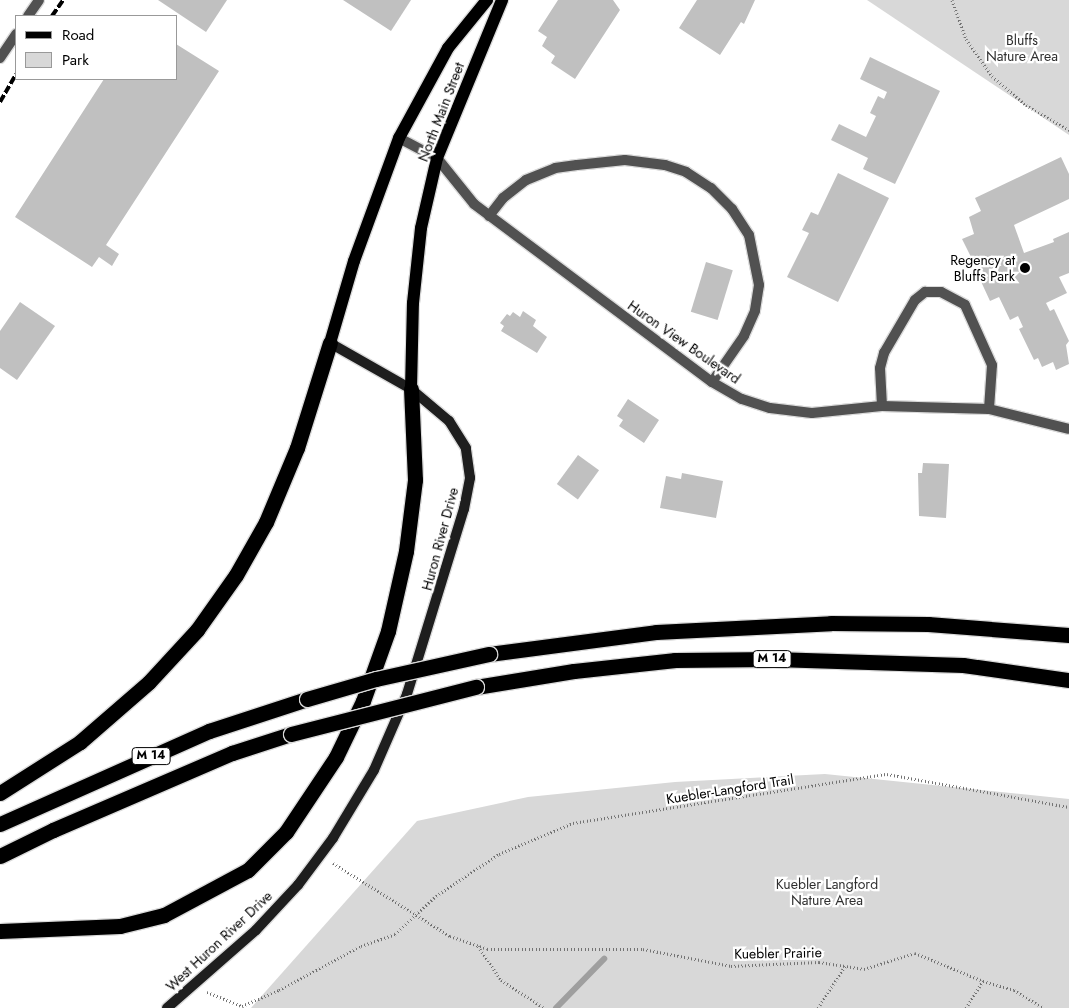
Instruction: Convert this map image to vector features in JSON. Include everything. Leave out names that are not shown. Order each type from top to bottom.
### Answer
[{"type":"highway","points":[[0,794],[80,742],[149,682],[197,630],[236,575],[266,522],[297,448],[330,343]]},
{"type":"highway","points":[[0,931],[120,926],[164,915],[248,870],[286,832],[336,757],[363,700],[388,631],[406,551],[415,480],[411,389]]},
{"type":"highway","name":"M 14","points":[[0,824],[209,731],[376,679],[490,654],[656,632],[831,623],[948,625],[1069,635]]},
{"type":"highway","name":"M 14","points":[[0,856],[53,830],[232,753],[291,734],[476,687],[574,671],[674,660],[774,659],[963,665],[1069,680]]},
{"type":"main road","name":"North Main Street","points":[[330,343],[354,261],[399,138],[448,48],[487,0]]},
{"type":"main road","name":"North Main Street","points":[[411,389],[413,303],[421,228],[437,158],[502,0]]},
{"type":"street","points":[[29,15],[39,0]]},
{"type":"street","points":[[0,58],[15,36]]},
{"type":"street","name":"Huron View Boulevard","points":[[399,138],[437,158],[474,204],[489,216],[712,382],[742,399],[770,408],[812,413],[882,406],[989,409],[1069,429]]},
{"type":"street","points":[[489,216],[503,198],[526,180],[555,168],[577,165],[625,160],[665,165],[686,172],[711,188],[732,209],[749,235],[759,284],[755,311],[744,336],[712,382]]},
{"type":"street","points":[[882,406],[880,368],[884,353],[915,300],[925,292],[941,292],[965,305],[992,365],[989,409]]},
{"type":"street","name":"Huron River Drive","points":[[330,343],[411,389],[449,422],[466,448],[470,478],[458,531],[427,634],[406,694],[374,770]]},
{"type":"street","name":"West Huron River Drive","points":[[167,1008],[256,930],[298,885],[320,855],[374,770]]},
{"type":"path","points":[[952,0],[966,40],[992,76],[1026,105],[1069,130]]},
{"type":"path","name":"Kuebler-Langford Trail","points":[[193,987],[242,1006],[361,946],[395,934],[436,896],[499,854],[573,823],[887,774],[1069,807]]},
{"type":"path","name":"Kuebler Prairie","points":[[320,855],[450,936],[477,946],[535,951],[584,947],[643,949],[731,966],[818,962],[864,969],[915,953],[983,981],[1014,990],[1044,1008]]},
{"type":"path","points":[[477,946],[501,980],[544,1008]]},
{"type":"path","points":[[818,1008],[845,966]]},
{"type":"path","points":[[966,1008],[983,981]]},
{"type":"green space","name":"Bluffs Nature Area","points":[[867,0],[1069,0],[1069,135]]},
{"type":"green space","name":"Kuebler Langford Nature Area","points":[[825,774],[1069,799],[1069,1008],[251,1008],[417,821],[528,797],[675,782]]},
{"type":"building","points":[[158,0],[227,0],[206,32]]},
{"type":"building","points":[[343,0],[411,0],[391,31]]},
{"type":"building","points":[[558,0],[613,0],[620,10],[575,79],[551,63],[555,56],[542,46],[547,37],[538,31]]},
{"type":"building","points":[[697,0],[755,0],[744,24],[741,22],[720,55],[679,28]]},
{"type":"building","points":[[178,45],[219,71],[106,245],[119,254],[112,266],[99,257],[92,267],[15,217],[103,80],[178,80]]},
{"type":"building","points":[[870,57],[940,91],[895,184],[863,169],[868,158],[831,140],[839,124],[866,137],[876,116],[870,113],[878,96],[884,99],[887,92],[860,79]]},
{"type":"building","name":"Regency at Bluffs Park","points":[[1061,157],[1069,174],[1069,199],[1014,225],[1024,253],[1054,242],[1053,239],[1069,232],[1069,273],[1059,277],[1067,293],[1046,303],[1050,311],[1054,309],[1069,341],[1066,345],[1069,364],[1056,370],[1053,362],[1042,367],[1038,358],[1034,360],[1019,329],[1023,327],[1018,316],[1010,320],[999,297],[990,301],[978,275],[983,272],[978,262],[974,263],[962,239],[974,234],[969,217],[981,211],[975,198]]},
{"type":"building","points":[[838,173],[889,198],[838,302],[787,277],[809,233],[802,230],[811,212],[818,215]]},
{"type":"building","points":[[706,262],[733,270],[718,320],[691,312]]},
{"type":"building","points":[[20,302],[55,326],[17,380],[0,368],[0,331]]},
{"type":"building","points":[[523,311],[536,320],[533,326],[547,337],[537,353],[501,331],[504,326],[500,323],[507,314],[510,316],[513,312],[520,317]]},
{"type":"building","points":[[628,399],[659,420],[644,443],[619,426],[623,420],[617,416]]},
{"type":"building","points":[[578,455],[599,470],[578,499],[557,484]]},
{"type":"building","points":[[923,463],[949,464],[946,518],[919,516],[918,473],[922,473]]},
{"type":"building","points":[[682,473],[723,481],[716,518],[660,508],[666,476],[681,479]]},
{"type":"waterway","points":[[556,1008],[604,959]]},
{"type":"railway","points":[[53,15],[63,0]]},
{"type":"railway","points":[[0,102],[15,76]]},
{"type":"place","name":"Regency at Bluffs Park","points":[[1025,268]]}]
